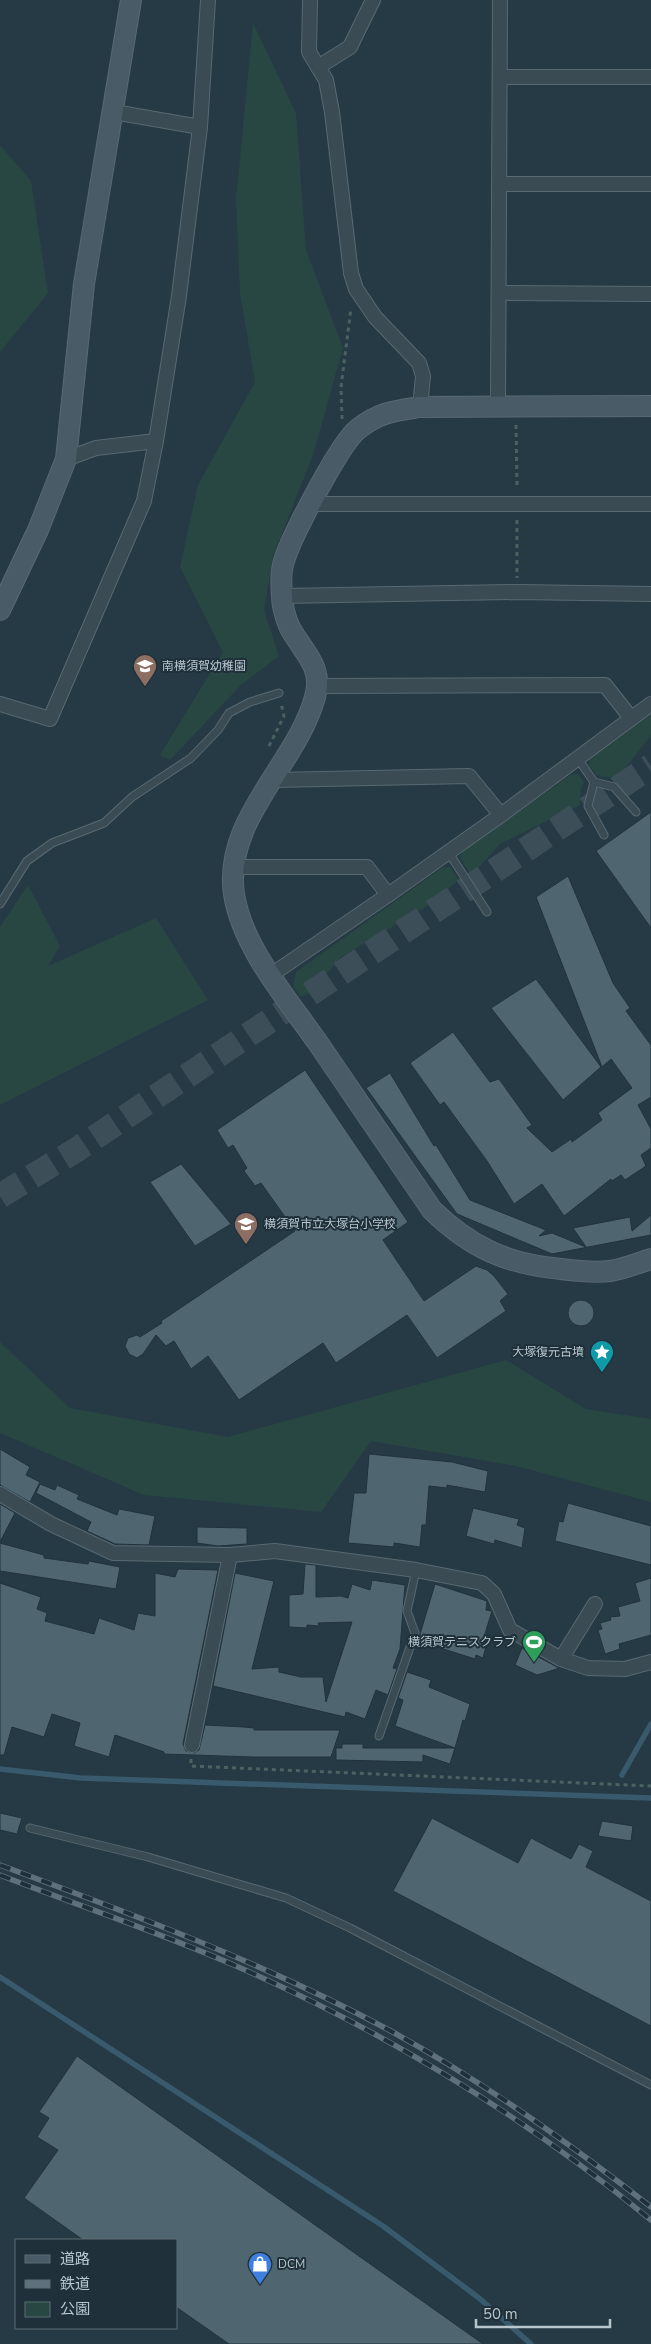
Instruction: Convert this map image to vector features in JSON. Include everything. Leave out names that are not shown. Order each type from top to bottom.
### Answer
[{"type":"street","points":[[0,610],[38,530],[66,459],[84,284],[114,112],[131,0]]},
{"type":"street","points":[[0,704],[50,719],[144,501],[156,441],[179,296],[200,127],[208,0]]},
{"type":"street","points":[[310,0],[309,52],[326,80],[332,112],[351,273],[361,296],[374,317],[419,363],[423,376],[420,407]]},
{"type":"street","points":[[318,67],[350,47],[373,0]]},
{"type":"street","points":[[498,407],[500,0]]},
{"type":"street","points":[[500,77],[651,77]]},
{"type":"street","points":[[114,112],[200,127]]},
{"type":"street","points":[[500,184],[651,184]]},
{"type":"street","points":[[499,293],[651,294]]},
{"type":"street","points":[[651,406],[420,407],[382,413],[356,430],[311,504],[284,560],[282,596],[289,627],[310,656],[318,686],[310,715],[242,833],[234,867],[234,893],[245,931],[271,975],[432,1210],[452,1230],[486,1251],[528,1266],[578,1271],[610,1270],[651,1259]]},
{"type":"street","points":[[66,459],[96,448],[156,441]]},
{"type":"street","points":[[311,504],[651,504]]},
{"type":"street","points":[[282,596],[517,592],[651,594]]},
{"type":"street","points":[[318,686],[605,685],[631,718]]},
{"type":"street","points":[[271,975],[449,853],[651,704]]},
{"type":"street","points":[[278,771],[469,776],[501,815]]},
{"type":"street","points":[[234,867],[367,867],[388,895]]},
{"type":"street","points":[[0,1494],[51,1524],[113,1553],[230,1555],[275,1551],[416,1570],[482,1583],[494,1594],[510,1630],[561,1659],[588,1668],[625,1669],[651,1662]]},
{"type":"street","points":[[192,1746],[230,1555]]},
{"type":"street","points":[[561,1659],[595,1604]]},
{"type":"lane","points":[[0,904],[27,861],[52,843],[104,823],[132,797],[191,758],[218,730],[230,713],[250,702],[279,693]]},
{"type":"lane","points":[[578,759],[594,782],[614,787],[636,812]]},
{"type":"lane","points":[[594,782],[588,806],[604,835]]},
{"type":"lane","points":[[449,853],[487,912]]},
{"type":"lane","points":[[379,1736],[415,1633],[406,1611],[416,1570]]},
{"type":"lane","points":[[30,1828],[158,1860],[286,1898],[350,1928],[651,2086]]},
{"type":"path","points":[[348,442],[343,428],[341,388],[350,310],[361,296]]},
{"type":"path","points":[[278,771],[266,753],[284,716],[279,693]]},
{"type":"path","points":[[192,1746],[191,1766],[651,1786]]},
{"type":"green space","points":[[253,23],[296,113],[306,250],[343,348],[314,452],[273,557],[264,610],[279,656],[241,685],[170,760],[160,755],[223,652],[180,567],[198,485],[255,382],[240,293],[236,200]]},
{"type":"green space","points":[[0,145],[31,181],[48,293],[0,352]]},
{"type":"green space","points":[[651,715],[651,735],[617,779],[596,775],[589,765],[590,759]]},
{"type":"green space","points":[[572,774],[578,774],[584,782],[581,789],[580,805],[500,844],[471,876],[461,859],[461,853]]},
{"type":"green space","points":[[450,867],[459,880],[429,905],[341,957],[311,992],[301,997],[293,986],[296,972],[442,868]]},
{"type":"green space","points":[[28,885],[60,946],[48,966],[156,918],[208,1000],[0,1105],[0,927]]},
{"type":"green space","points":[[0,1342],[70,1408],[228,1437],[506,1360],[586,1409],[651,1419],[651,1502],[516,1466],[371,1441],[321,1512],[144,1495],[0,1433]]},
{"type":"building","points":[[651,812],[651,928],[596,851]]},
{"type":"building","points":[[568,876],[613,983],[630,1008],[626,1011],[651,1045],[651,1097],[638,1105],[651,1129],[651,1148],[641,1155],[646,1166],[625,1180],[621,1175],[612,1181],[611,1179],[564,1216],[542,1184],[514,1204],[487,1161],[444,1102],[440,1105],[410,1063],[453,1032],[490,1082],[499,1079],[532,1125],[527,1128],[552,1152],[571,1139],[572,1142],[602,1120],[598,1113],[632,1088],[611,1059],[602,1067],[536,897]]},
{"type":"building","points":[[536,979],[601,1067],[563,1100],[491,1008]]},
{"type":"building","points":[[305,1070],[408,1222],[383,1240],[424,1301],[476,1266],[487,1270],[494,1276],[508,1294],[500,1301],[506,1311],[437,1358],[407,1315],[336,1363],[323,1343],[239,1400],[208,1356],[191,1369],[174,1341],[166,1346],[156,1335],[143,1354],[137,1358],[129,1354],[125,1346],[128,1338],[137,1335],[140,1337],[162,1323],[161,1321],[295,1231],[261,1183],[255,1186],[244,1171],[247,1168],[233,1145],[228,1148],[217,1130]]},
{"type":"building","points":[[390,1073],[434,1146],[436,1145],[470,1200],[546,1230],[539,1236],[552,1233],[586,1247],[573,1228],[630,1217],[632,1231],[651,1215],[651,1235],[552,1254],[457,1214],[366,1088]]},
{"type":"building","points":[[181,1164],[231,1224],[195,1246],[150,1182]]},
{"type":"building","points":[[581,1300],[590,1304],[594,1313],[590,1322],[581,1326],[572,1322],[568,1313],[572,1304]]},
{"type":"building","points":[[0,1449],[30,1467],[26,1475],[40,1482],[30,1502],[0,1485]]},
{"type":"building","points":[[369,1454],[452,1462],[488,1471],[485,1492],[447,1485],[447,1488],[429,1486],[426,1525],[422,1525],[420,1547],[394,1543],[394,1547],[348,1543],[354,1493],[366,1493]]},
{"type":"building","points":[[40,1484],[55,1490],[57,1485],[79,1495],[77,1499],[117,1515],[119,1509],[155,1516],[149,1545],[115,1544],[87,1531],[91,1522],[36,1493]]},
{"type":"building","points":[[568,1503],[651,1526],[651,1565],[555,1541],[559,1521],[563,1522]]},
{"type":"building","points":[[0,1504],[15,1513],[0,1542]]},
{"type":"building","points":[[473,1508],[519,1519],[517,1525],[525,1528],[522,1548],[495,1540],[494,1544],[466,1536]]},
{"type":"building","points":[[197,1527],[247,1528],[247,1544],[218,1546],[197,1543]]},
{"type":"building","points":[[0,1543],[44,1555],[44,1558],[88,1564],[89,1561],[120,1567],[116,1589],[0,1571]]},
{"type":"building","points":[[305,1564],[316,1565],[316,1597],[341,1596],[348,1598],[352,1584],[370,1590],[372,1580],[405,1585],[400,1649],[393,1668],[397,1669],[388,1695],[376,1690],[365,1719],[346,1712],[345,1717],[213,1686],[235,1573],[274,1581],[252,1669],[279,1667],[279,1672],[301,1677],[323,1677],[326,1702],[352,1622],[318,1623],[319,1626],[307,1625],[307,1628],[289,1627],[289,1595],[303,1594]]},
{"type":"building","points":[[178,1569],[218,1570],[183,1744],[186,1751],[194,1753],[199,1750],[205,1725],[254,1728],[254,1730],[340,1730],[331,1757],[164,1754],[164,1752],[115,1735],[109,1757],[74,1746],[80,1723],[52,1714],[44,1737],[12,1727],[4,1755],[0,1755],[0,1583],[41,1597],[37,1609],[47,1613],[45,1621],[94,1634],[99,1618],[134,1630],[138,1613],[155,1616],[155,1573],[175,1577]]},
{"type":"building","points":[[651,1578],[651,1635],[619,1644],[620,1649],[605,1654],[598,1630],[602,1629],[600,1623],[611,1620],[610,1617],[620,1616],[618,1607],[640,1601],[635,1583]]},
{"type":"building","points":[[435,1584],[487,1601],[486,1610],[492,1611],[484,1637],[488,1638],[483,1658],[476,1655],[475,1659],[418,1641]]},
{"type":"building","points":[[522,1648],[560,1668],[537,1675],[515,1665]]},
{"type":"building","points":[[407,1672],[431,1680],[429,1687],[470,1704],[455,1748],[395,1726],[403,1700],[398,1698]]},
{"type":"building","points":[[342,1744],[363,1744],[363,1748],[455,1748],[450,1764],[423,1755],[423,1762],[336,1760],[336,1748],[342,1748]]},
{"type":"building","points":[[0,1813],[22,1818],[17,1834],[0,1830]]},
{"type":"building","points":[[432,1818],[518,1863],[531,1838],[571,1859],[579,1844],[593,1851],[586,1867],[651,1901],[651,2026],[393,1891]]},
{"type":"building","points":[[602,1821],[633,1826],[631,1841],[598,1836]]},
{"type":"building","points":[[77,2056],[483,2344],[229,2344],[178,2308],[178,2239],[82,2239],[24,2198],[58,2150],[37,2137],[49,2118],[39,2112]]},
{"type":"waterway","points":[[622,1775],[651,1724]]},
{"type":"waterway","points":[[0,1769],[81,1778],[651,1798]]},
{"type":"waterway","points":[[0,1977],[383,2226],[479,2298],[531,2344]]},
{"type":"tunnel","points":[[0,1196],[76,1150],[651,766]]},
{"type":"railway","points":[[0,1865],[148,1921],[246,1961],[389,2030],[457,2070],[523,2113],[651,2207]]},
{"type":"railway","points":[[0,1875],[148,1930],[236,1966],[346,2019],[400,2048],[504,2112],[554,2146],[651,2220]]},
{"type":"place","name":"南横須賀幼稚園","points":[[145,687]]},
{"type":"place","name":"横須賀市立大塚台小学校","points":[[246,1245]]},
{"type":"place","name":"大塚復元古墳","points":[[602,1373]]},
{"type":"place","name":"横須賀テニスクラブ","points":[[534,1663]]},
{"type":"place","name":"DCM","points":[[260,2285]]}]
